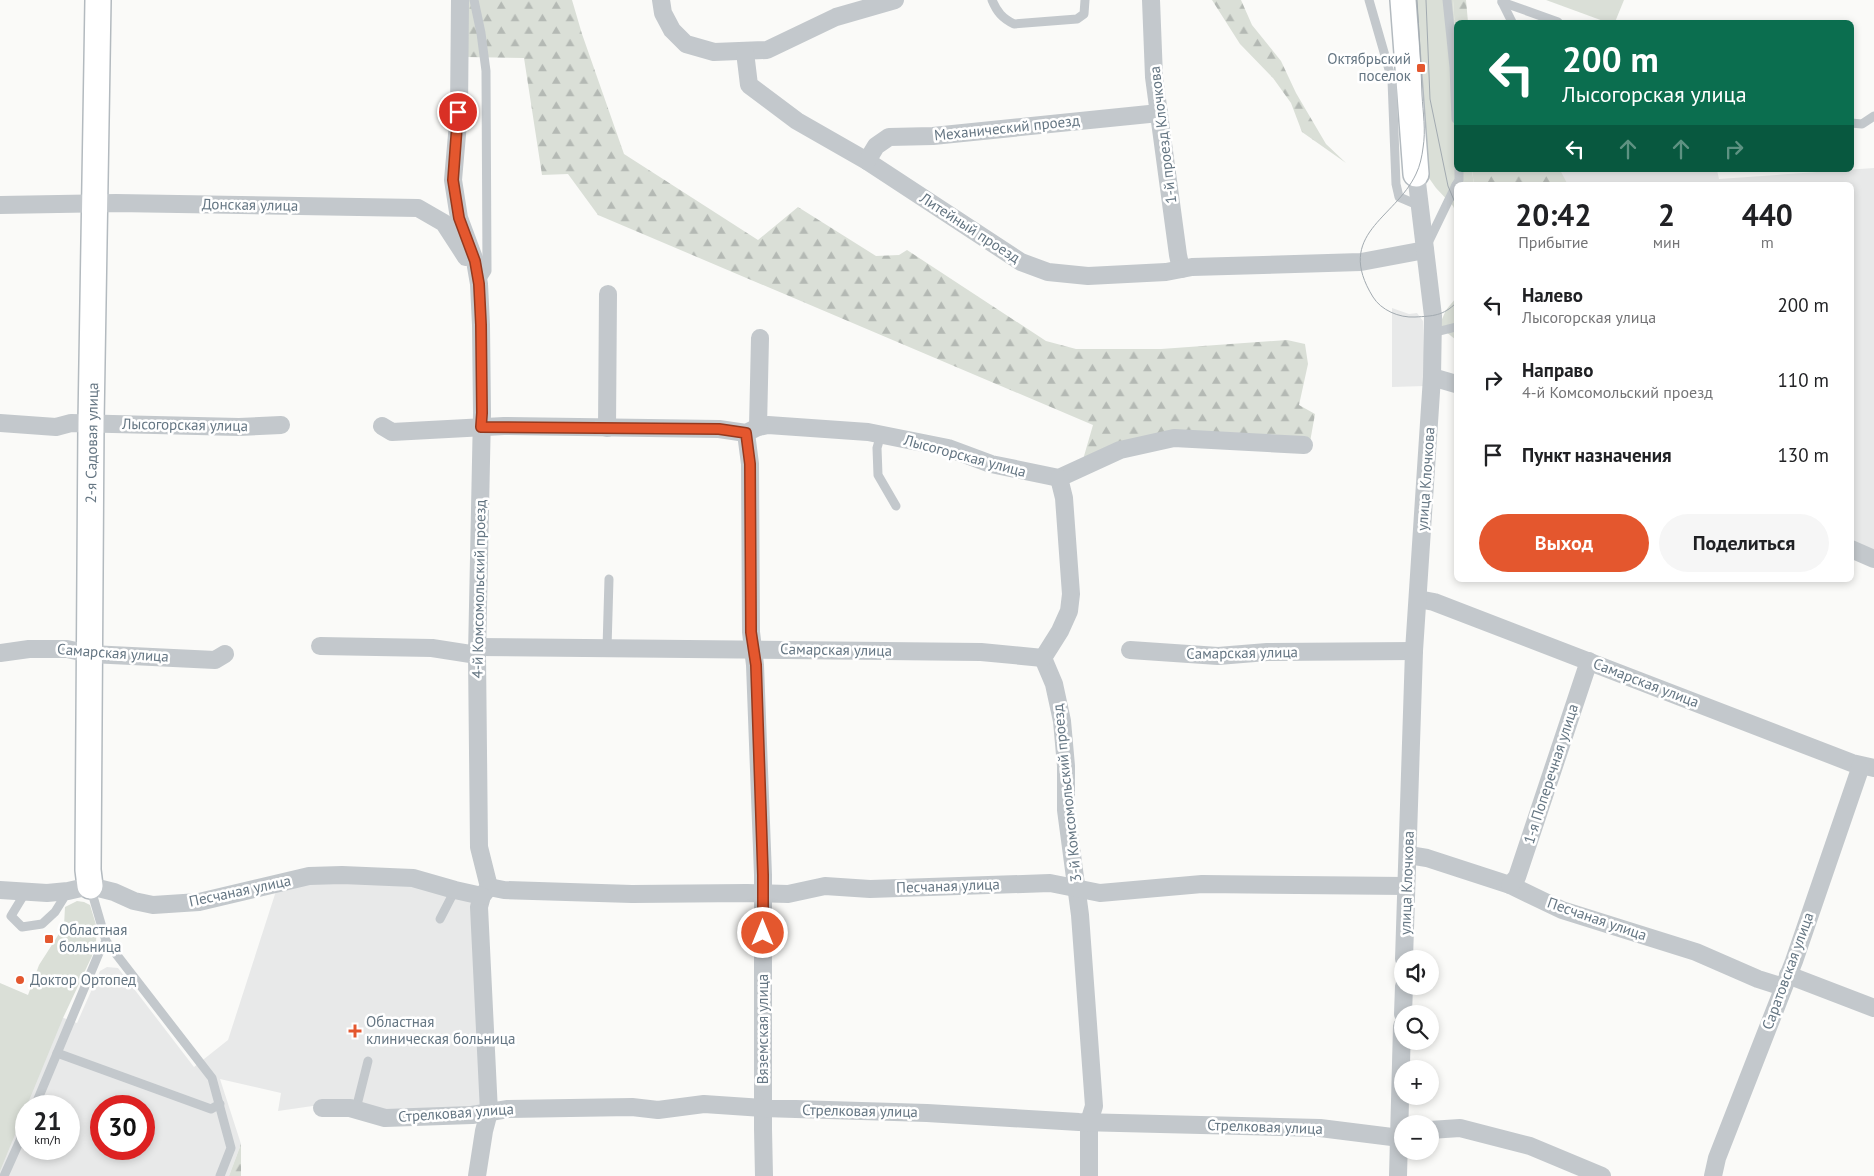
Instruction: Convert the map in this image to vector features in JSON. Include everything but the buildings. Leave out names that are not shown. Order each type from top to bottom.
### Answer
[{"type":"street","name":"2-я Садовая улица","points":[[79,888],[88,870],[91,423],[98,0]]},
{"type":"street","name":"4-й Комсомольский проезд","points":[[460,0],[458,112],[453,180],[459,218],[475,261],[479,284],[481,325],[482,413],[477,651],[479,847],[486,891],[479,906],[489,1112],[477,1176]]},
{"type":"street","points":[[661,0],[663,13],[672,30],[686,44],[714,52],[767,50],[836,17],[894,0]]},
{"type":"street","name":"1-й проезд Клочкова","points":[[1151,0],[1154,77],[1181,269]]},
{"type":"street","name":"улица Клочкова","points":[[1403,0],[1416,174],[1433,316],[1432,377],[1414,651],[1409,855],[1404,950]]},
{"type":"street","name":"Литейный проезд","points":[[745,52],[749,85],[797,121],[867,161],[1021,262],[1048,272],[1088,276],[1166,272],[1181,269],[1361,262],[1425,250]]},
{"type":"street","name":"Механический проезд","points":[[867,161],[876,146],[889,137],[933,136],[1159,112]]},
{"type":"street","name":"Донская улица","points":[[0,205],[96,204],[418,208],[444,223],[467,259],[475,261]]},
{"type":"street","points":[[607,428],[608,294]]},
{"type":"street","name":"Вяземская улица","points":[[760,338],[750,464],[751,632],[754,650],[763,894],[764,1176]]},
{"type":"street","points":[[1432,377],[1454,383]]},
{"type":"street","name":"Лысогорская улица","points":[[0,422],[56,426],[71,423],[239,427],[281,425]]},
{"type":"street","name":"Лысогорская улица","points":[[382,426],[392,432],[481,427],[752,430],[768,425],[868,432],[948,448],[991,464],[1059,478]]},
{"type":"street","points":[[1043,658],[1060,631],[1069,612],[1071,594],[1064,498],[1059,478],[1120,450],[1174,438],[1304,446]]},
{"type":"street","points":[[1854,550],[1874,559]]},
{"type":"street","name":"Самарская улица","points":[[1418,599],[1434,602],[1868,767]]},
{"type":"street","name":"Самарская улица","points":[[320,646],[432,648],[477,651],[607,648],[981,652],[1043,658]]},
{"type":"street","name":"Самарская улица","points":[[0,653],[29,648],[67,649],[90,654],[215,660],[225,654]]},
{"type":"street","name":"Самарская улица","points":[[1130,650],[1218,656],[1267,652],[1414,651]]},
{"type":"street","name":"3-й Комсомольский проезд","points":[[1043,658],[1054,684],[1062,721],[1066,766],[1066,810],[1080,915],[1094,1106],[1089,1122],[1089,1176]]},
{"type":"street","name":"1-я Поперечная улица","points":[[1510,885],[1518,876],[1589,661]]},
{"type":"street","name":"Саратовская улица","points":[[1713,1176],[1717,1158],[1868,767]]},
{"type":"street","name":"Песчаная улица","points":[[1409,855],[1427,858],[1510,885],[1562,910],[1696,952],[1758,979],[1786,981],[1874,1008]]},
{"type":"street","name":"Песчаная улица","points":[[0,890],[25,893],[79,888],[114,892],[134,901],[153,905],[199,902],[308,876],[342,875],[413,878],[455,890],[632,894],[788,894],[825,886],[870,889],[1050,883],[1100,893],[1202,884],[1406,886]]},
{"type":"street","points":[[1401,1115],[1402,1050]]},
{"type":"street","name":"Стрелковая улица","points":[[322,1108],[356,1109],[385,1118],[472,1115],[508,1109],[632,1107],[658,1110],[704,1104],[763,1108],[928,1112],[1089,1122],[1394,1132]]},
{"type":"street","points":[[1439,1129],[1460,1128],[1530,1146],[1602,1176]]},
{"type":"street","points":[[1398,1176],[1399,1160]]},
{"type":"lane","points":[[474,0],[486,71],[487,271],[479,284]]},
{"type":"lane","points":[[992,0],[998,12],[1005,20],[1014,24],[1077,19],[1084,14],[1085,0]]},
{"type":"lane","points":[[1369,0],[1392,80],[1396,184],[1399,197],[1420,206]]},
{"type":"lane","points":[[1446,0],[1454,67]]},
{"type":"lane","points":[[1502,1],[1511,20]]},
{"type":"lane","points":[[1502,1],[1553,20]]},
{"type":"lane","points":[[1854,123],[1862,124],[1874,116]]},
{"type":"lane","points":[[1425,250],[1454,189]]},
{"type":"lane","points":[[1432,334],[1454,328]]},
{"type":"lane","points":[[881,434],[877,448],[878,475],[896,506]]},
{"type":"lane","points":[[607,648],[609,580]]},
{"type":"lane","points":[[25,893],[11,916],[22,927],[42,924],[79,888],[106,941],[212,1078],[231,1148],[220,1176]]},
{"type":"lane","points":[[440,919],[455,890]]},
{"type":"lane","points":[[39,1095],[99,953],[106,941]]},
{"type":"lane","points":[[56,1053],[211,1109],[220,1104]]},
{"type":"lane","points":[[356,1109],[368,1061]]},
{"type":"lane","points":[[4,1176],[15,1152]]},
{"type":"shaded area","points":[[1874,168],[1874,553],[1854,544],[1854,182],[1488,182],[1487,172],[1717,172],[1719,179],[1818,172],[1854,172],[1854,169]]},
{"type":"shaded area","points":[[1392,308],[1409,314],[1417,313],[1423,321],[1425,386],[1392,387]]},
{"type":"shaded area","name":"Областная клиническая больница","points":[[310,880],[411,884],[473,901],[482,1093],[479,1110],[385,1113],[347,1101],[278,1111],[281,1093],[220,1079],[241,1144],[229,1176],[0,1176],[0,994],[77,1023],[100,971],[107,967],[118,968],[194,1067],[228,1040],[277,888]]},
{"type":"green space","points":[[465,0],[572,0],[624,154],[758,240],[798,207],[876,256],[899,255],[907,250],[1046,341],[1076,349],[1161,349],[1287,340],[1305,344],[1308,364],[1299,405],[1315,414],[1310,442],[1175,436],[1082,463],[1093,425],[598,215],[568,174],[542,175],[524,58],[467,57]]},
{"type":"green space","points":[[1212,0],[1241,0],[1252,25],[1281,61],[1296,93],[1326,144],[1346,163],[1302,132],[1291,103],[1273,78],[1240,44]]},
{"type":"green space","points":[[1409,0],[1453,0],[1454,172],[1472,172],[1474,182],[1454,182],[1454,208],[1424,171]]},
{"type":"green space","points":[[1453,0],[1466,0],[1468,20],[1454,20]]},
{"type":"green space","points":[[1546,0],[1624,0],[1616,20],[1601,20]]},
{"type":"green space","points":[[1472,172],[1561,172],[1566,182],[1474,182]]},
{"type":"green space","points":[[1454,300],[1454,338],[1439,326],[1446,310]]},
{"type":"green space","points":[[77,901],[90,905],[97,928],[96,942],[92,956],[63,1018],[31,1095],[15,1095],[15,1135],[0,1171],[0,983],[28,995],[39,965],[64,926],[65,907]]},
{"type":"green space","points":[[241,1144],[241,1176],[229,1176]]},
{"type":"tram line","points":[[1417,0],[1424,128],[1424,141],[1419,168],[1407,190],[1372,229],[1364,242],[1360,258],[1363,275],[1373,297],[1376,302],[1391,312],[1409,317],[1432,316],[1447,311],[1454,305]]},
{"type":"tram line","points":[[1426,0],[1430,99],[1448,186],[1454,200]]},
{"type":"place","name":"Октябрьский поселок","points":[[1421,68]]},
{"type":"place","name":"Областная больница","points":[[49,939]]},
{"type":"place","name":"Доктор Ортопед","points":[[20,980]]},
{"type":"place","name":"Областная клиническая больница","points":[[355,1031]]},
{"type":"route","points":[[458,112],[453,180],[459,218],[475,261],[479,284],[481,427],[719,429],[746,433],[750,464],[751,632],[756,665],[763,875],[763,933]]}]
